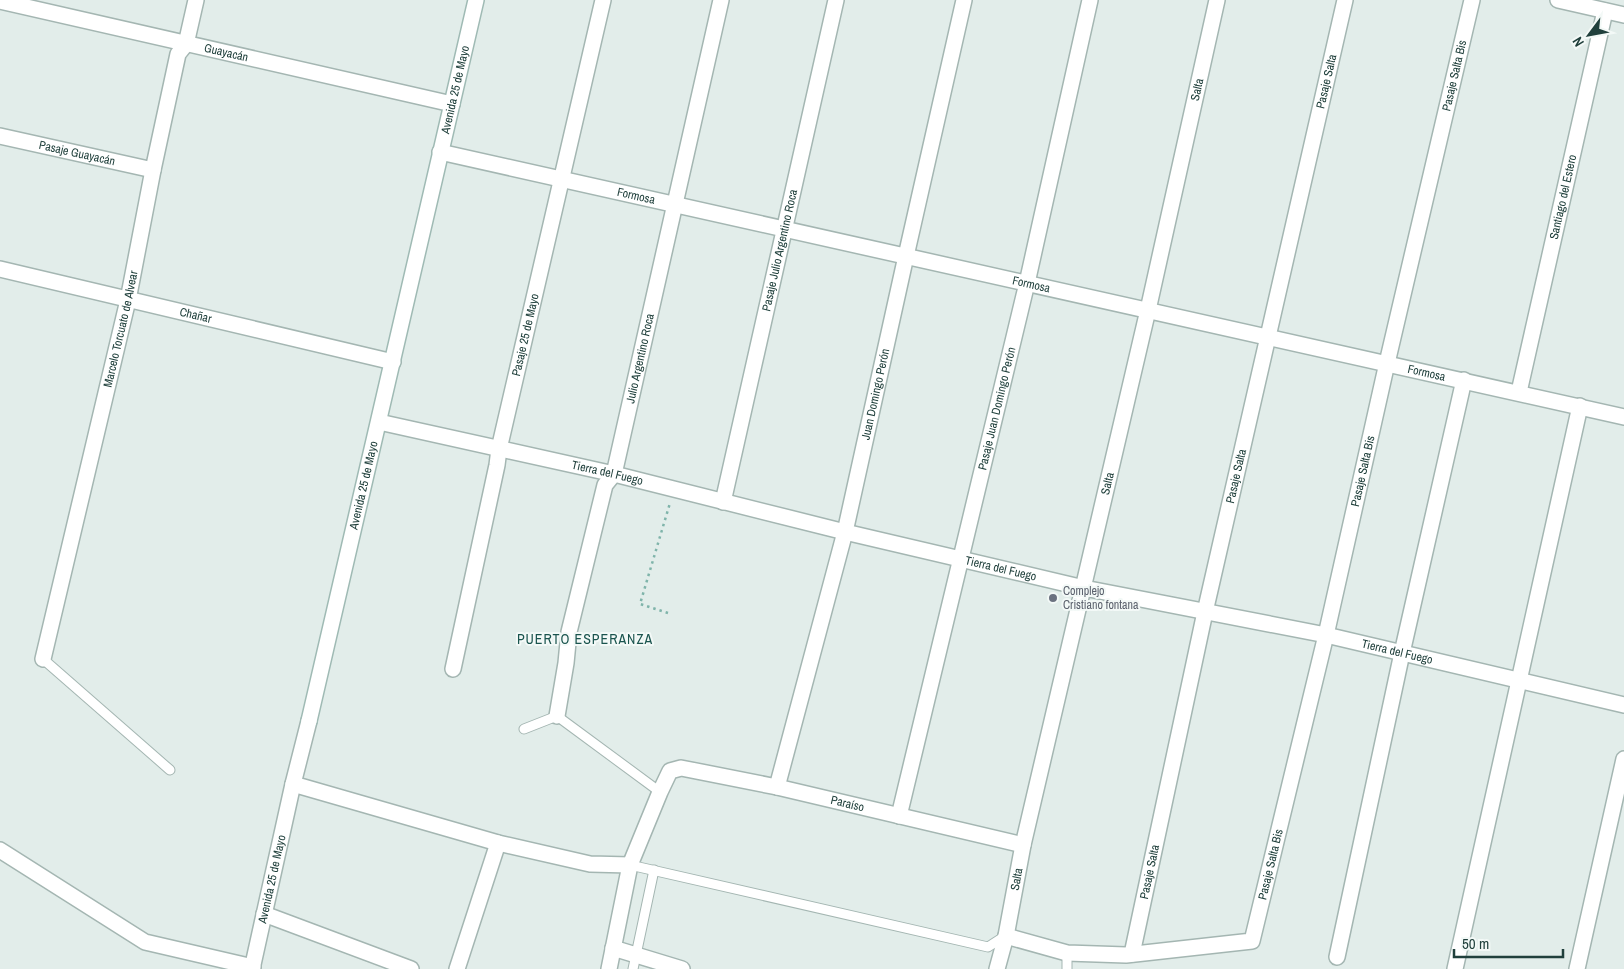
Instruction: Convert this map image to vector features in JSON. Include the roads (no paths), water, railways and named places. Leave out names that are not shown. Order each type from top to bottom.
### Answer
[{"type":"street","name":"Marcelo Torcuato de Alvear","points":[[43,659],[128,300],[178,54],[186,44],[196,0]]},
{"type":"street","name":"Avenida 25 de Mayo","points":[[253,968],[293,784],[310,721],[476,0]]},
{"type":"street","name":"Pasaje 25 de Mayo","points":[[453,669],[500,450],[603,0]]},
{"type":"street","name":"Julio Argentino Roca","points":[[557,716],[569,632],[605,485],[614,474],[721,0]]},
{"type":"street","name":"Pasaje Julio Argentino Roca","points":[[723,502],[836,0]]},
{"type":"street","name":"Juan Domingo Perón","points":[[777,787],[846,532],[964,0]]},
{"type":"street","name":"Pasaje Juan Domingo Perón","points":[[899,816],[1027,283],[1090,0]]},
{"type":"street","name":"Salta","points":[[997,969],[1217,0]]},
{"type":"street","name":"Pasaje Salta","points":[[1132,954],[1205,612],[1345,0]]},
{"type":"street","name":"Pasaje Salta Bis","points":[[1132,954],[1252,941],[1326,634],[1472,0]]},
{"type":"street","points":[[1558,0],[1606,5],[1624,15]]},
{"type":"street","name":"Guayacán","points":[[0,1],[452,104]]},
{"type":"street","name":"Santiago del Estero","points":[[1519,392],[1606,5]]},
{"type":"street","name":"Pasaje Guayacán","points":[[0,136],[153,170]]},
{"type":"street","name":"Formosa","points":[[440,152],[1624,417]]},
{"type":"street","name":"Chañar","points":[[0,269],[393,362]]},
{"type":"street","points":[[1337,957],[1402,652],[1464,380]]},
{"type":"street","points":[[1455,969],[1580,406]]},
{"type":"street","name":"Tierra del Fuego","points":[[379,422],[614,474],[846,532],[1084,588],[1326,634],[1624,705]]},
{"type":"street","points":[[1577,969],[1624,760]]},
{"type":"street","name":"Paraíso","points":[[660,792],[670,772],[681,768],[777,787],[1024,845]]},
{"type":"street","points":[[293,784],[498,843],[590,864],[630,865]]},
{"type":"street","points":[[609,969],[630,865],[660,792]]},
{"type":"street","points":[[457,969],[498,843]]},
{"type":"street","points":[[0,850],[145,942],[253,968]]},
{"type":"street","points":[[264,914],[411,969]]},
{"type":"street","points":[[1006,936],[1067,953],[1132,954]]},
{"type":"street","points":[[613,948],[634,962],[682,969]]},
{"type":"lane","points":[[43,659],[170,770]]},
{"type":"lane","points":[[524,729],[557,716],[660,792]]},
{"type":"lane","points":[[630,865],[988,947],[1006,936]]},
{"type":"lane","points":[[634,962],[654,870]]},
{"type":"lane","points":[[1067,953],[1067,969]]},
{"type":"place","name":"Complejo Cristiano fontana","points":[[1053,598]]},
{"type":"district","name":"PUERTO ESPERANZA","points":[[585,639]]}]
